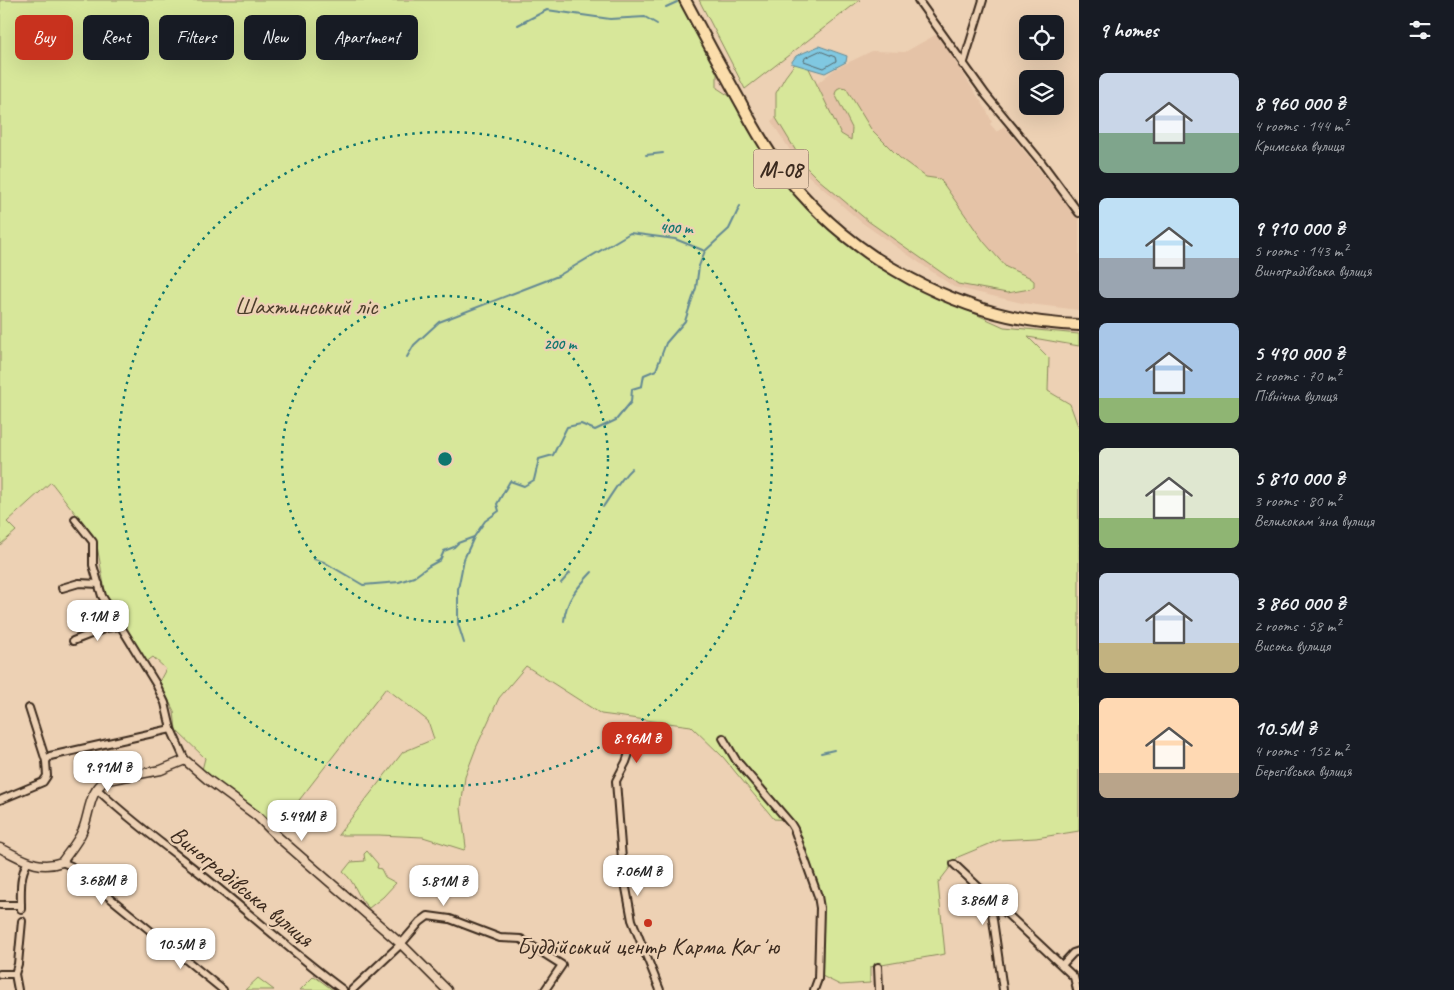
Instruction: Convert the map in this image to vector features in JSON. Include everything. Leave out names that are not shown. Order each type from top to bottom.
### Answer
[{"type":"highway","name":"М-08","points":[[684,0],[758,134],[777,163],[800,193],[838,229],[882,261],[955,299],[1017,318],[1079,325]]},
{"type":"street","points":[[918,0],[963,65],[1042,163],[1079,213]]},
{"type":"street","points":[[963,65],[983,0]]},
{"type":"street","points":[[75,520],[93,542],[93,565],[102,596],[156,684],[165,703],[171,729],[185,760],[257,816],[278,837],[401,944],[447,990]]},
{"type":"street","points":[[62,588],[79,583],[99,584]]},
{"type":"street","points":[[73,641],[106,628],[119,626]]},
{"type":"street","points":[[0,800],[43,782],[47,776],[46,761],[30,708]]},
{"type":"street","points":[[46,761],[50,756],[171,729]]},
{"type":"street","points":[[636,736],[616,781],[622,872],[632,920],[660,990]]},
{"type":"street","points":[[723,738],[736,760],[791,824],[806,862],[818,896],[820,908],[820,960],[818,979],[814,990]]},
{"type":"street","points":[[0,848],[39,866],[51,866],[62,862],[83,831],[92,798],[97,789],[107,780],[161,770],[185,760]]},
{"type":"street","name":"Виноградівська вулиця","points":[[97,789],[140,827],[343,990]]},
{"type":"street","points":[[0,905],[21,907],[24,866],[28,862]]},
{"type":"street","points":[[62,862],[71,866],[223,990]]},
{"type":"street","points":[[954,864],[1074,977],[1078,990]]},
{"type":"street","points":[[990,899],[1003,990]]},
{"type":"street","points":[[352,990],[428,916],[440,917],[500,938],[520,939],[562,965],[545,990]]},
{"type":"street","points":[[18,990],[15,974],[18,964],[22,921]]},
{"type":"street","points":[[1062,965],[1073,953],[1079,951]]},
{"type":"street","points":[[878,967],[879,990]]},
{"type":"street","points":[[0,974],[15,974]]},
{"type":"street","points":[[209,990],[214,983]]},
{"type":"shaded area","points":[[937,34],[986,109],[992,122],[990,124],[997,132],[1004,126],[1079,219],[1079,310],[1022,303],[954,287],[861,222],[805,173],[771,121],[835,69],[872,51],[905,52]]},
{"type":"green space","name":"Шахтинський ліс","points":[[0,0],[678,0],[717,68],[717,88],[731,97],[748,129],[771,165],[809,212],[873,265],[1004,327],[1079,334],[1079,346],[1028,337],[1049,358],[1048,391],[1070,404],[1079,429],[1079,831],[1036,838],[999,840],[958,857],[938,883],[945,954],[870,967],[870,983],[840,985],[822,976],[822,901],[792,820],[774,819],[723,757],[691,726],[601,714],[526,666],[499,698],[465,777],[461,808],[466,847],[464,850],[423,837],[338,835],[403,752],[434,739],[428,721],[386,688],[276,830],[202,770],[205,758],[176,730],[174,711],[159,682],[166,669],[153,657],[146,662],[107,602],[96,540],[51,482],[7,522],[16,531],[0,545]]},
{"type":"green space","points":[[699,0],[860,0],[745,89]]},
{"type":"green space","points":[[802,54],[841,134],[851,140],[852,128],[835,94],[837,89],[841,87],[846,88],[871,129],[900,158],[926,177],[940,179],[984,242],[1006,267],[1029,277],[1034,281],[1034,286],[1030,289],[1007,293],[958,284],[868,221],[805,166],[776,118],[776,93]]},
{"type":"green space","points":[[367,851],[378,864],[377,868],[381,869],[385,877],[396,883],[369,908],[362,900],[351,880],[343,872],[351,862],[365,861],[364,854]]},
{"type":"green space","points":[[314,976],[333,990],[300,990]]},
{"type":"green space","points":[[258,978],[274,990],[245,990]]},
{"type":"water","points":[[819,46],[847,56],[846,62],[825,73],[791,63],[796,56]]},
{"type":"water","points":[[422,872],[429,876],[432,889],[429,895],[421,889],[417,881],[419,873]]},
{"type":"waterway","points":[[666,7],[677,2]]},
{"type":"waterway","points":[[518,25],[547,10],[610,19],[645,17],[657,24]]},
{"type":"waterway","points":[[646,155],[663,153]]},
{"type":"waterway","points":[[314,559],[324,562],[363,585],[399,582],[414,577],[440,560],[444,551],[474,537],[485,521],[499,511],[497,504],[510,481],[524,486],[534,480],[539,459],[553,455],[567,427],[581,424],[595,430],[616,420],[631,402],[632,389],[642,386],[644,375],[656,370],[666,343],[685,321],[696,288],[699,266],[705,251],[729,229],[740,206]]},
{"type":"waterway","points":[[407,357],[414,345],[439,322],[558,276],[630,233],[675,239],[705,251]]},
{"type":"waterway","points":[[603,507],[632,468]]},
{"type":"waterway","points":[[464,643],[458,624],[458,589],[464,559],[474,537]]},
{"type":"waterway","points":[[564,621],[570,600],[592,572]]},
{"type":"waterway","points":[[561,583],[570,573]]},
{"type":"waterway","points":[[821,753],[834,750]]},
{"type":"place","name":"Буддійський центр Карма Кагʼю","points":[[648,923]]}]
